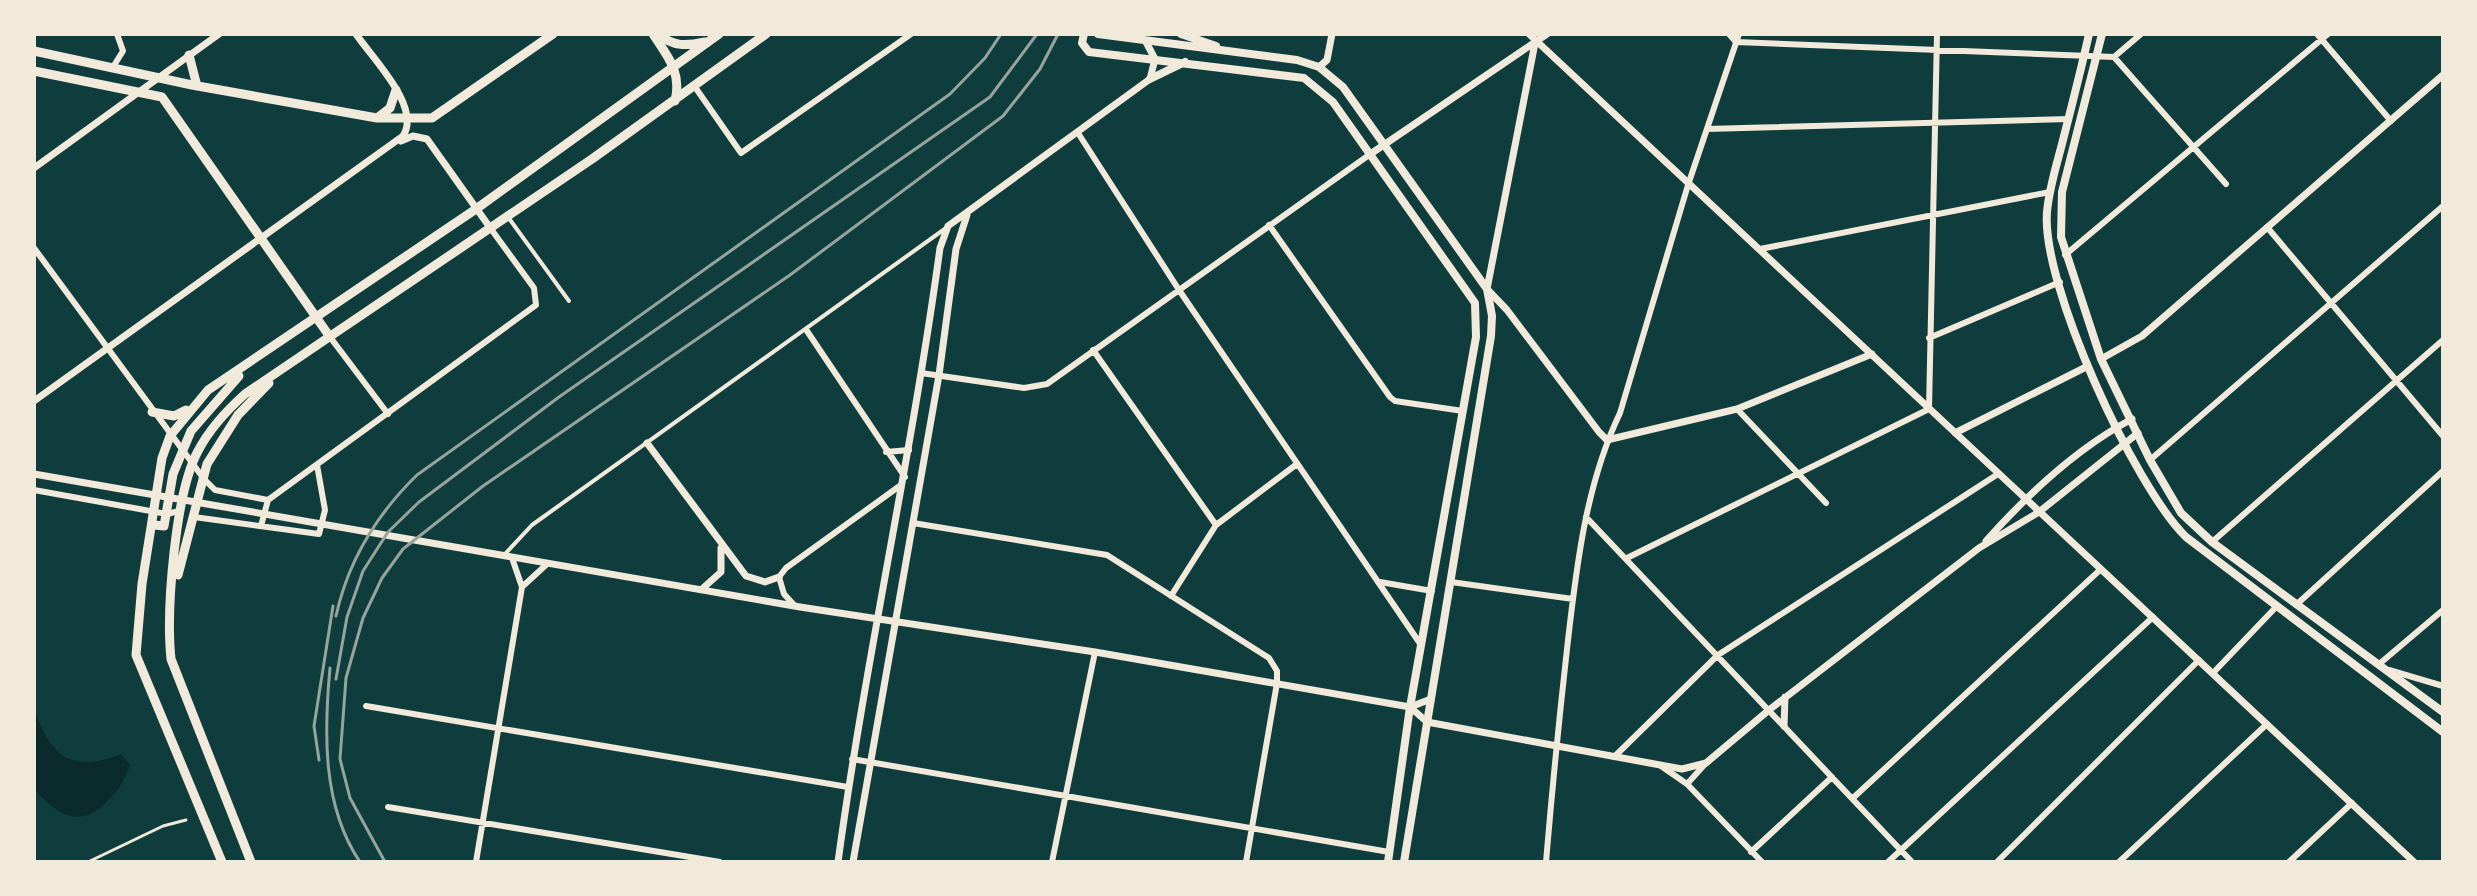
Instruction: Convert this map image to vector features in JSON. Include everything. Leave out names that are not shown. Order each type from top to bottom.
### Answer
[{"type":"main road","points":[[34,51],[197,86],[377,118],[408,119],[432,118],[553,34]]},
{"type":"main road","points":[[655,34],[668,42],[686,46],[708,41]]},
{"type":"main road","points":[[655,34],[675,67],[679,85],[675,101]]},
{"type":"main road","points":[[159,526],[155,510],[170,436],[190,408],[208,390],[250,365],[476,209],[719,34]]},
{"type":"main road","points":[[251,862],[171,659],[168,626],[182,515],[192,465],[210,431],[229,409],[330,337],[491,229],[768,34]]},
{"type":"main road","points":[[1084,34],[1082,43],[1089,52],[1186,61],[1310,81],[1333,102],[1470,293],[1477,311],[1477,332],[1410,707],[1388,862]]},
{"type":"main road","points":[[1098,34],[1297,60],[1319,67],[1343,87],[1487,289],[1492,308],[1491,336],[1404,862]]},
{"type":"main road","points":[[1181,34],[1224,50]]},
{"type":"main road","points":[[2089,34],[2050,192],[2046,229],[2086,367],[2116,428],[2174,526],[2443,732]]},
{"type":"main road","points":[[2102,34],[2059,213],[2065,255],[2101,359],[2150,460],[2181,513],[2212,542],[2443,712]]},
{"type":"main road","points":[[189,55],[197,86]]},
{"type":"main road","points":[[1150,79],[1186,61]]},
{"type":"main road","points":[[34,71],[162,97],[169,103],[330,337]]},
{"type":"main road","points":[[377,118],[390,108],[396,90]]},
{"type":"main road","points":[[1470,293],[1487,289]]},
{"type":"main road","points":[[222,862],[136,655],[142,584],[159,526],[167,514],[181,451],[201,415],[250,365]]},
{"type":"main road","points":[[171,597],[207,464],[219,441],[274,378]]},
{"type":"main road","points":[[152,412],[174,416],[190,408]]},
{"type":"main road","points":[[159,526],[182,515],[194,517]]},
{"type":"street","points":[[113,67],[123,51],[117,34]]},
{"type":"street","points":[[34,168],[219,34]]},
{"type":"street","points":[[34,401],[403,136],[408,119],[406,104],[356,34]]},
{"type":"street","points":[[695,87],[741,153],[911,34]]},
{"type":"street","points":[[1319,67],[1327,60],[1332,34]]},
{"type":"street","points":[[1529,34],[1535,43],[1760,249],[2414,862]]},
{"type":"street","points":[[921,373],[1036,388],[1047,384],[1383,144],[1547,34]]},
{"type":"street","points":[[1729,34],[1736,42],[2096,57],[2114,57],[2141,34]]},
{"type":"street","points":[[1546,862],[1556,745],[1586,517],[1607,440],[1620,413],[1688,185],[1739,34]]},
{"type":"street","points":[[1929,409],[1937,34]]},
{"type":"street","points":[[2065,255],[2196,148],[2322,36],[2391,121]]},
{"type":"street","points":[[506,557],[532,525],[807,331],[1150,79],[1155,59],[1144,41]]},
{"type":"street","points":[[1535,43],[1487,289],[1511,314],[1590,423],[1607,440]]},
{"type":"street","points":[[2114,57],[2226,184]]},
{"type":"street","points":[[2101,359],[2142,336],[2443,75]]},
{"type":"street","points":[[1707,129],[2069,119]]},
{"type":"street","points":[[1078,133],[1179,290],[1422,646]]},
{"type":"street","points":[[261,526],[268,500],[532,310],[537,300],[534,288],[427,139],[413,136],[391,145]]},
{"type":"street","points":[[1760,249],[2050,192]]},
{"type":"street","points":[[2150,460],[2443,206]]},
{"type":"street","points":[[853,862],[939,375],[956,249],[968,213]]},
{"type":"street","points":[[508,217],[569,301]]},
{"type":"street","points":[[1269,225],[1385,393],[1395,401],[1463,411]]},
{"type":"street","points":[[838,862],[852,759],[904,480],[940,248],[948,226]]},
{"type":"street","points":[[2267,227],[2443,436]]},
{"type":"street","points":[[34,248],[106,350],[204,479],[215,490],[268,500]]},
{"type":"street","points":[[1929,338],[2060,282]]},
{"type":"street","points":[[807,331],[904,480]]},
{"type":"street","points":[[330,337],[388,414]]},
{"type":"street","points":[[2212,542],[2443,340]]},
{"type":"street","points":[[1093,350],[1216,525]]},
{"type":"street","points":[[1607,440],[1737,409],[1872,354]]},
{"type":"street","points":[[1955,433],[2086,367]]},
{"type":"street","points":[[1737,409],[1826,503]]},
{"type":"street","points":[[1627,558],[1929,409]]},
{"type":"street","points":[[1979,548],[2025,499],[2132,419]]},
{"type":"street","points":[[1687,784],[1706,763],[1785,697],[1979,548],[2039,512],[2138,433]]},
{"type":"street","points":[[647,443],[720,546],[754,581],[779,577],[904,480]]},
{"type":"street","points":[[886,452],[909,450]]},
{"type":"street","points":[[1171,596],[1216,525],[1297,464]]},
{"type":"street","points":[[194,517],[319,534],[325,510],[317,465]]},
{"type":"street","points":[[2296,605],[2443,471]]},
{"type":"street","points":[[34,474],[795,606],[1095,652],[1410,707],[1431,699]]},
{"type":"street","points":[[1614,757],[1718,655],[1998,474]]},
{"type":"street","points":[[34,490],[182,515]]},
{"type":"street","points":[[1586,517],[1912,862]]},
{"type":"street","points":[[913,523],[1107,555],[1269,658],[1277,671],[1277,683],[1246,862]]},
{"type":"street","points":[[702,589],[721,572],[720,546]]},
{"type":"street","points":[[476,862],[522,587],[506,557]]},
{"type":"street","points":[[522,587],[547,564]]},
{"type":"street","points":[[1853,798],[2101,569]]},
{"type":"street","points":[[779,577],[784,594],[795,606]]},
{"type":"street","points":[[1380,582],[1432,591]]},
{"type":"street","points":[[1451,582],[1573,599]]},
{"type":"street","points":[[2213,673],[2276,607]]},
{"type":"street","points":[[2380,666],[2443,610]]},
{"type":"street","points":[[1888,862],[2153,617]]},
{"type":"street","points":[[1052,862],[1095,652]]},
{"type":"street","points":[[1997,862],[2199,660]]},
{"type":"street","points":[[2380,666],[2443,686]]},
{"type":"street","points":[[1784,726],[1785,697]]},
{"type":"street","points":[[366,706],[848,787]]},
{"type":"street","points":[[1410,707],[1427,722],[1661,766],[1692,768],[1706,763]]},
{"type":"street","points":[[2119,862],[2267,724]]},
{"type":"street","points":[[852,759],[1389,852]]},
{"type":"street","points":[[1661,766],[1687,784],[1762,862]]},
{"type":"street","points":[[1751,852],[1832,777]]},
{"type":"street","points":[[2289,862],[2352,803]]},
{"type":"street","points":[[388,807],[720,862]]},
{"type":"lane","points":[[88,862],[163,826],[186,820]]},
{"type":"water","points":[[34,707],[47,738],[64,756],[88,762],[121,754],[130,765],[115,792],[93,813],[75,817],[66,814],[34,790]]},
{"type":"railway","points":[[336,616],[348,576],[366,540],[389,506],[417,475],[950,94],[985,58],[1001,34]]},
{"type":"railway","points":[[336,679],[347,617],[363,571],[388,532],[419,502],[559,397],[990,97],[1037,34]]},
{"type":"railway","points":[[385,862],[350,798],[340,759],[346,678],[363,618],[382,578],[403,549],[483,486],[790,275],[1003,116],[1040,69],[1058,34]]},
{"type":"railway","points":[[319,760],[314,726],[333,606]]},
{"type":"railway","points":[[330,668],[328,768],[338,817],[360,862]]}]
